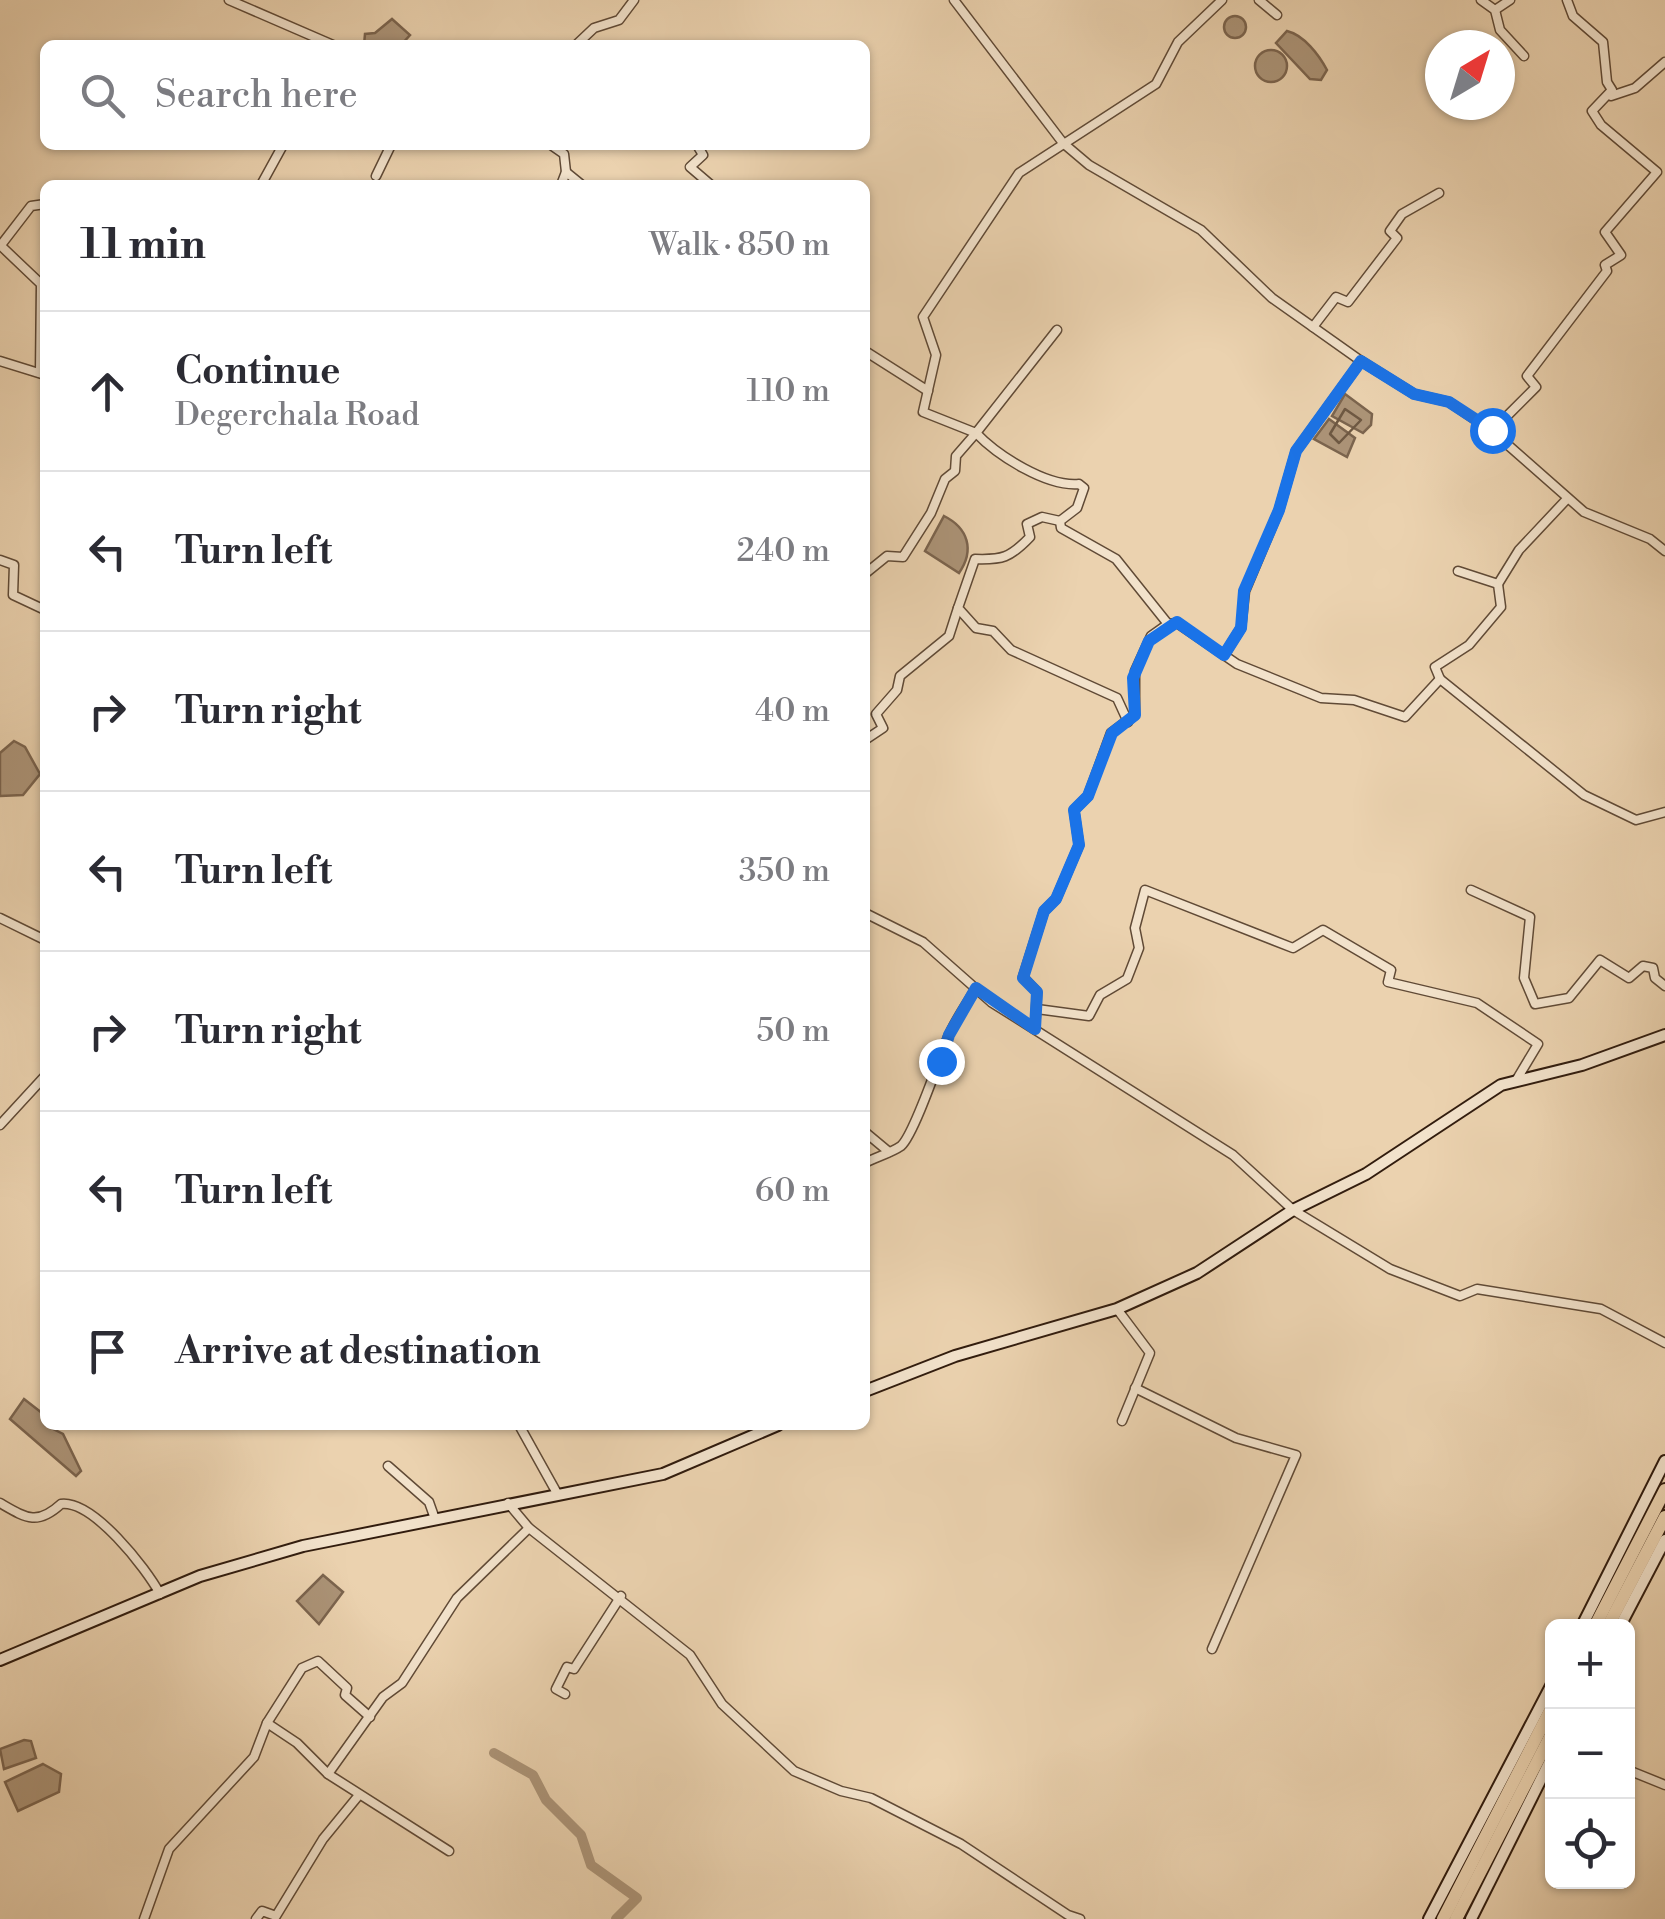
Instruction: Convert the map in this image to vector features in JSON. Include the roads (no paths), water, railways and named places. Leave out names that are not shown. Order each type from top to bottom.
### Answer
[{"type":"highway","points":[[1598,1619],[1665,1490]]},
{"type":"highway","points":[[1612,1619],[1665,1517]]},
{"type":"highway","points":[[1443,1919],[1551,1709]]},
{"type":"highway","points":[[1456,1919],[1545,1747]]},
{"type":"main road","points":[[870,1389],[955,1356],[1117,1308],[1198,1273],[1293,1210],[1366,1174],[1501,1085],[1582,1064],[1665,1035]]},
{"type":"main road","points":[[0,1660],[200,1576],[303,1546],[663,1474],[766,1430]]},
{"type":"main road","points":[[1586,1619],[1665,1461]]},
{"type":"main road","points":[[1624,1619],[1665,1540]]},
{"type":"main road","points":[[1429,1919],[1545,1697]]},
{"type":"main road","points":[[1471,1919],[1545,1771]]},
{"type":"street","points":[[230,0],[322,40]]},
{"type":"street","points":[[581,40],[594,28],[619,20],[634,0]]},
{"type":"street","points":[[954,0],[1063,143],[1132,194],[1201,230],[1272,298],[1361,361],[1414,394],[1449,402],[1492,430],[1584,512],[1664,548]]},
{"type":"street","points":[[870,737],[883,728],[876,714],[896,690],[900,676],[949,636],[975,560],[998,562],[1013,555],[1030,537],[1027,524],[1034,520],[1060,521],[1077,508],[1084,488],[1056,484],[999,453],[976,433],[923,412],[936,354],[922,317],[1019,173],[1156,84],[1178,42],[1222,0]]},
{"type":"street","points":[[1259,0],[1276,15]]},
{"type":"street","points":[[1481,0],[1495,10],[1500,30],[1524,56]]},
{"type":"street","points":[[1495,10],[1510,0]]},
{"type":"street","points":[[1566,0],[1573,16],[1603,42],[1611,96]]},
{"type":"street","points":[[1492,430],[1536,387],[1527,376],[1606,271],[1605,265],[1621,254],[1605,232],[1658,172],[1595,116],[1594,109],[1611,96],[1635,88],[1665,62]]},
{"type":"street","points":[[265,180],[280,150]]},
{"type":"street","points":[[376,176],[388,150]]},
{"type":"street","points":[[558,150],[564,154]]},
{"type":"street","points":[[563,180],[567,150]]},
{"type":"street","points":[[700,150],[703,155],[690,168],[705,180]]},
{"type":"street","points":[[566,172],[576,180]]},
{"type":"street","points":[[1313,327],[1336,297],[1348,302],[1397,238],[1390,231],[1402,214],[1439,194]]},
{"type":"street","points":[[40,205],[31,206],[0,245],[40,283]]},
{"type":"street","points":[[870,569],[887,556],[903,557],[931,514],[945,480],[954,471],[956,456],[1058,330]]},
{"type":"street","points":[[870,353],[928,391]]},
{"type":"street","points":[[0,361],[40,373]]},
{"type":"street","points":[[1224,655],[1241,628],[1244,591],[1279,510],[1296,451],[1361,361]]},
{"type":"street","points":[[1566,500],[1519,550],[1498,584],[1501,607],[1469,645],[1435,667],[1440,679],[1584,795],[1636,820],[1665,812]]},
{"type":"street","points":[[1060,521],[1061,528],[1116,558],[1168,624]]},
{"type":"street","points":[[0,560],[14,565],[13,595],[40,608]]},
{"type":"street","points":[[1458,571],[1498,584]]},
{"type":"street","points":[[958,608],[976,628],[992,631],[1011,650],[1117,698],[1128,722]]},
{"type":"street","points":[[1035,1029],[1037,992],[1023,978],[1044,911],[1056,899],[1079,845],[1074,810],[1088,796],[1112,733],[1128,722],[1137,707],[1135,671],[1151,636],[1177,622],[1224,655],[1321,698],[1354,700],[1405,717],[1440,679]]},
{"type":"street","points":[[1038,1009],[1089,1016],[1100,995],[1128,979],[1139,948],[1135,928],[1144,890],[1293,948],[1322,930],[1391,970],[1388,982],[1477,1004],[1538,1044],[1517,1079]]},
{"type":"street","points":[[1471,890],[1530,916],[1524,978],[1535,1004],[1569,998],[1600,960],[1629,978],[1643,966],[1652,968],[1655,978],[1665,986]]},
{"type":"street","points":[[870,915],[924,942],[976,988],[1233,1155],[1293,1210],[1390,1269],[1460,1296],[1476,1289],[1602,1309],[1665,1343]]},
{"type":"street","points":[[0,918],[40,938]]},
{"type":"street","points":[[870,1161],[890,1152],[912,1132],[915,1115],[934,1082],[949,1035],[976,988]]},
{"type":"street","points":[[0,1124],[40,1081]]},
{"type":"street","points":[[870,1136],[890,1152]]},
{"type":"street","points":[[1117,1308],[1150,1352],[1122,1421]]},
{"type":"street","points":[[1136,1388],[1236,1438],[1296,1456],[1212,1649]]},
{"type":"street","points":[[523,1430],[558,1495]]},
{"type":"street","points":[[388,1466],[429,1502],[435,1519]]},
{"type":"street","points":[[0,1502],[32,1520],[45,1519],[61,1504],[78,1506],[126,1547],[160,1594]]},
{"type":"street","points":[[508,1503],[528,1528],[690,1654],[722,1704],[794,1770],[841,1791],[871,1798],[962,1844],[1068,1916],[1080,1919]]},
{"type":"street","points":[[328,1774],[383,1697],[402,1683],[457,1598],[528,1528]]},
{"type":"street","points":[[565,1694],[556,1689],[567,1667],[574,1669],[620,1596]]},
{"type":"street","points":[[144,1919],[169,1850],[254,1756],[267,1723],[302,1668],[315,1660],[370,1716]]},
{"type":"street","points":[[267,1723],[297,1743],[328,1774],[449,1850]]},
{"type":"street","points":[[1635,1773],[1665,1786]]},
{"type":"street","points":[[256,1919],[262,1911],[276,1916],[323,1839],[360,1795]]},
{"type":"water","points":[[1235,16],[1243,19],[1243,35],[1235,38],[1227,35],[1224,27],[1227,19]]},
{"type":"water","points":[[392,19],[410,35],[406,40],[364,40],[365,34],[375,33]]},
{"type":"water","points":[[1287,31],[1305,41],[1320,58],[1327,70],[1321,80],[1310,79],[1276,43]]},
{"type":"water","points":[[1271,50],[1282,55],[1287,66],[1282,77],[1271,82],[1260,77],[1255,66],[1260,55]]},
{"type":"water","points":[[1345,394],[1372,414],[1371,425],[1363,433],[1332,416]]},
{"type":"water","points":[[1329,419],[1355,438],[1347,457],[1314,439]]},
{"type":"water","points":[[944,516],[959,527],[966,540],[967,556],[959,573],[925,551]]},
{"type":"water","points":[[14,741],[25,747],[40,774],[23,795],[0,796],[0,753]]},
{"type":"water","points":[[24,1399],[40,1411],[40,1430],[63,1434],[81,1471],[76,1476],[10,1419]]},
{"type":"water","points":[[323,1575],[343,1592],[319,1624],[297,1601]]},
{"type":"water","points":[[31,1741],[36,1758],[4,1769],[0,1749]]},
{"type":"water","points":[[43,1764],[61,1774],[59,1792],[18,1811],[5,1782]]},
{"type":"waterway","points":[[494,1753],[533,1775],[546,1800],[581,1835],[591,1865],[637,1898],[616,1919]]}]
